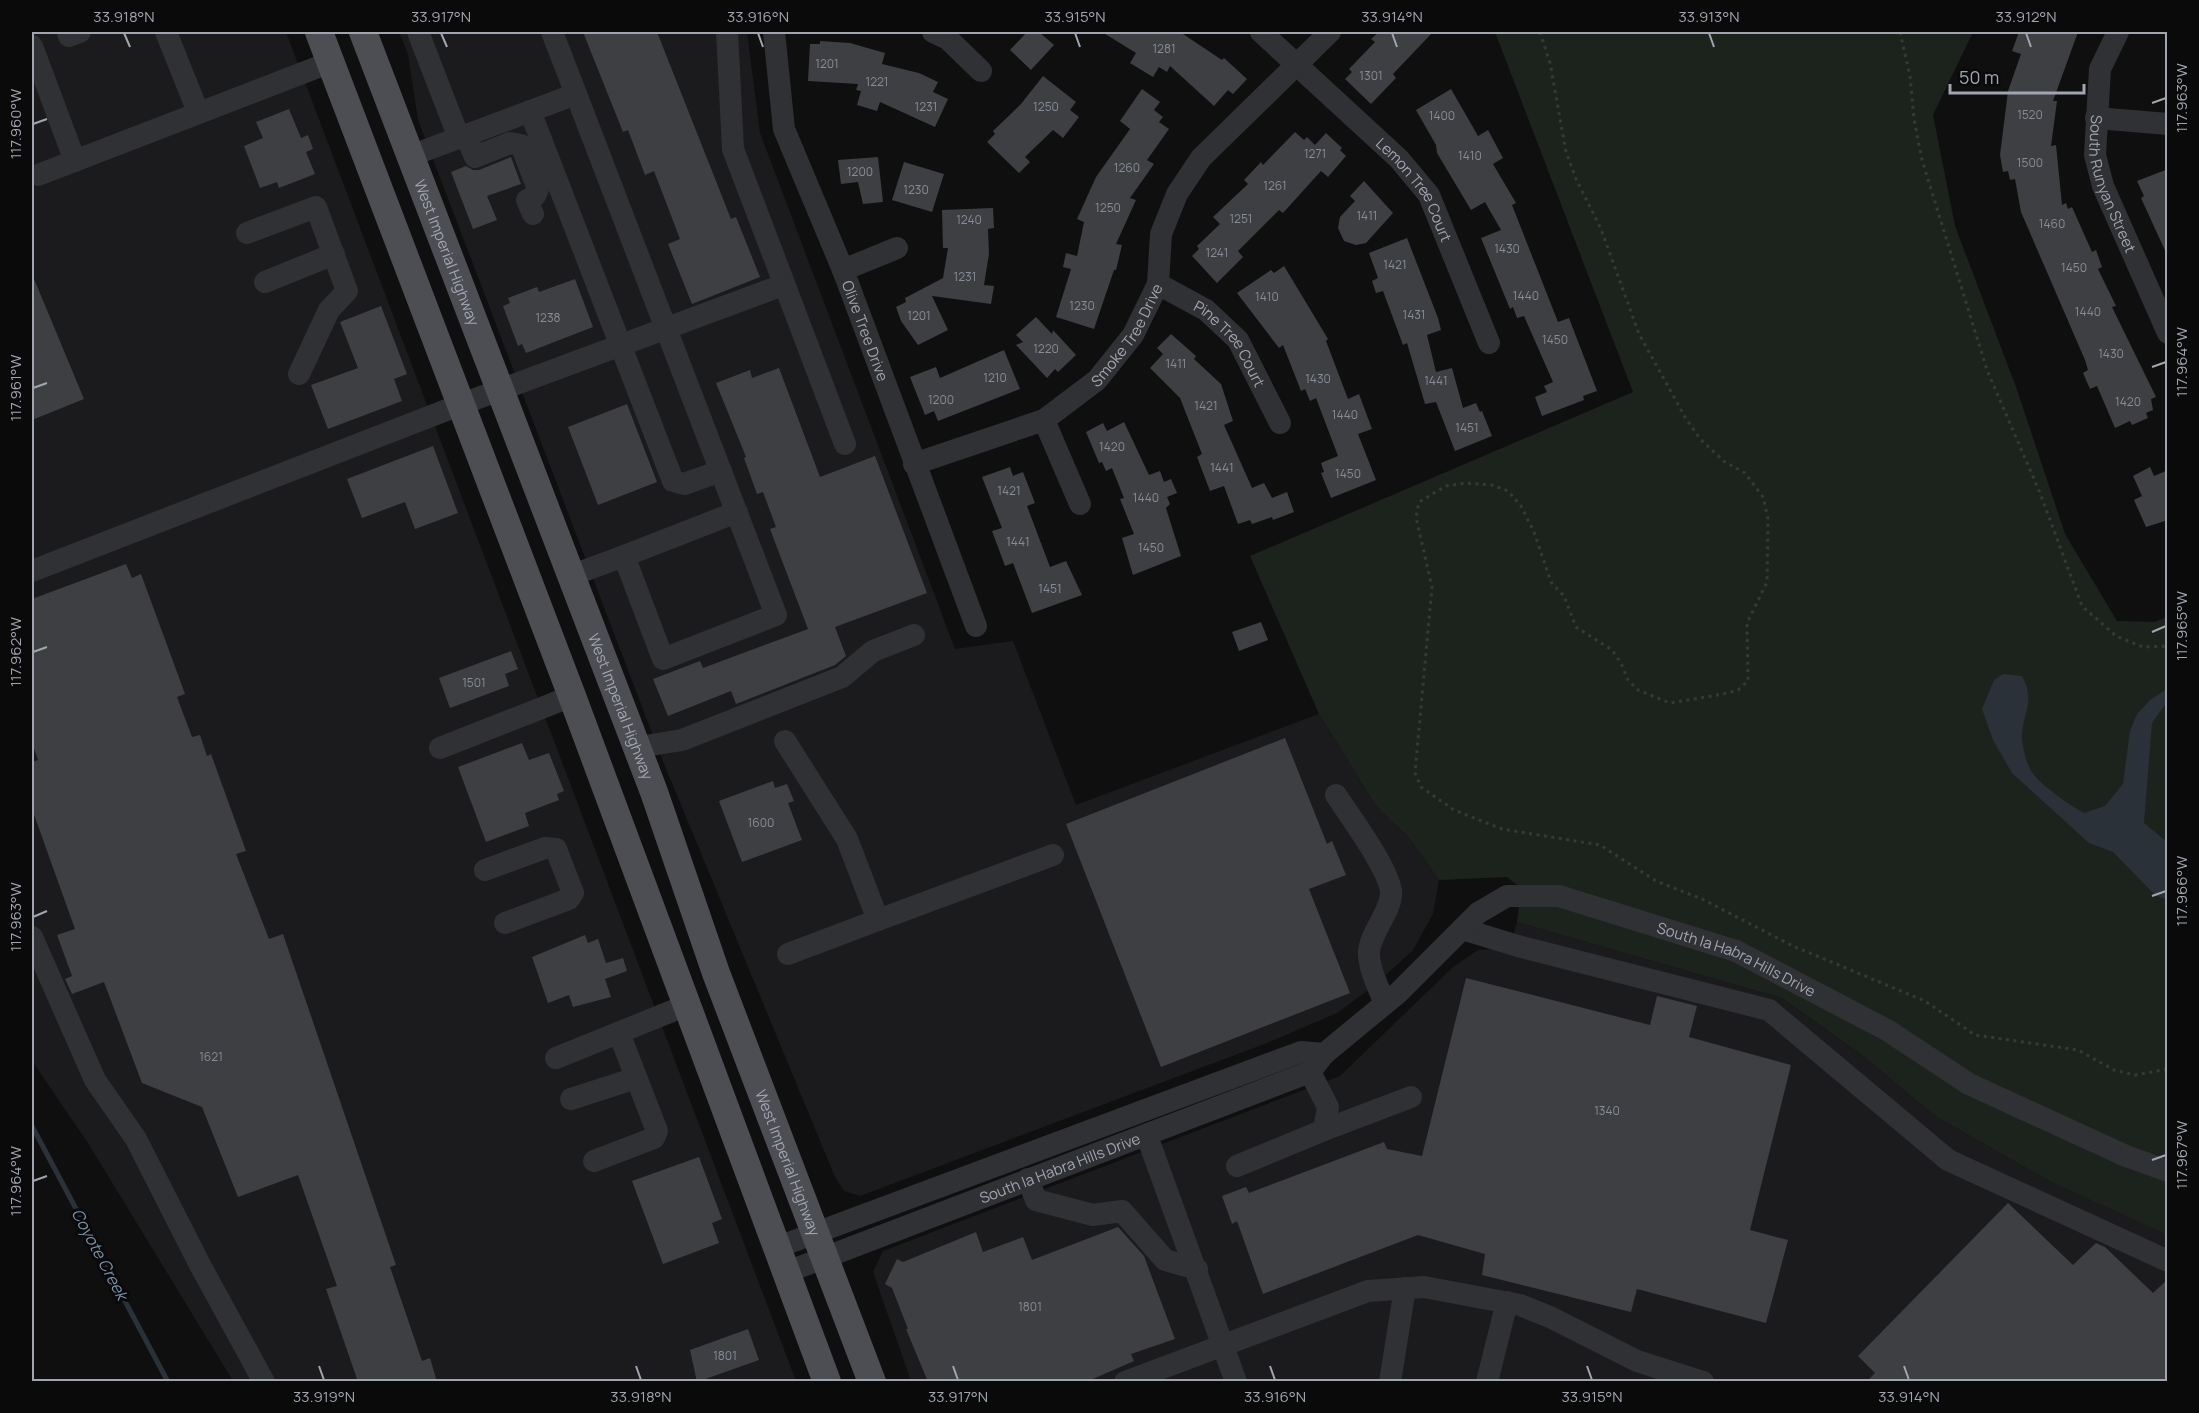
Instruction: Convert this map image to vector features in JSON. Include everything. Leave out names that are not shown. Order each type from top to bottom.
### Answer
[{"type":"main road","points":[[319,32],[462,404],[828,1382]]},
{"type":"main road","name":"West Imperial Highway","points":[[363,32],[654,792],[716,973],[872,1382]]},
{"type":"main road","points":[[568,686],[574,678],[584,684],[622,784],[640,794],[654,792]]},
{"type":"street","points":[[166,32],[198,112]]},
{"type":"street","points":[[418,32],[463,137],[475,157],[510,143],[521,145],[538,189],[535,196],[528,200],[532,214]]},
{"type":"street","points":[[552,32],[776,615],[663,659],[624,556]]},
{"type":"street","points":[[728,32],[732,149],[845,444]]},
{"type":"street","name":"Olive Tree Drive","points":[[774,32],[784,129],[843,270],[976,626]]},
{"type":"street","points":[[933,32],[948,39],[981,71]]},
{"type":"street","name":"Lemon Tree Court","points":[[1262,32],[1399,159],[1429,195],[1489,343]]},
{"type":"street","name":"Smoke Tree Drive","points":[[914,464],[1044,420],[1097,380],[1133,335],[1158,284],[1161,234],[1177,194],[1201,158],[1330,32]]},
{"type":"street","name":"South Runyan Street","points":[[2118,32],[2100,69],[2095,155],[2103,186],[2168,333]]},
{"type":"street","points":[[32,46],[75,161]]},
{"type":"street","points":[[38,176],[331,62]]},
{"type":"street","points":[[410,156],[576,94]]},
{"type":"street","points":[[530,111],[673,481],[684,484],[721,471]]},
{"type":"street","points":[[2096,118],[2168,124]]},
{"type":"street","points":[[247,233],[316,207],[348,291],[329,310],[299,374]]},
{"type":"street","points":[[843,270],[897,248]]},
{"type":"street","points":[[265,282],[333,254]]},
{"type":"street","name":"Pine Tree Court","points":[[1158,284],[1206,310],[1238,340],[1280,423]]},
{"type":"street","points":[[32,572],[462,404],[783,285]]},
{"type":"street","points":[[1044,420],[1080,504]]},
{"type":"street","points":[[570,576],[737,512]]},
{"type":"street","points":[[638,750],[651,745],[682,740],[842,677],[873,651],[914,635]]},
{"type":"street","points":[[440,748],[568,686]]},
{"type":"street","points":[[785,741],[847,839],[878,920]]},
{"type":"street","points":[[1336,795],[1385,875],[1391,890],[1391,900],[1378,924],[1369,949],[1369,959],[1385,1004]]},
{"type":"street","points":[[485,870],[545,848],[556,849],[573,893],[569,899],[505,922]]},
{"type":"street","points":[[788,954],[1053,855]]},
{"type":"street","name":"South la Habra Hills Drive","points":[[821,1246],[1028,1179],[1147,1136],[1310,1072],[1324,1054],[1385,1004],[1478,913],[1508,896],[1559,896],[1736,951],[1887,1030],[1969,1084],[2126,1156],[2168,1171]]},
{"type":"street","points":[[1462,929],[1518,946],[1769,1010],[1948,1160],[2168,1261]]},
{"type":"street","points":[[32,937],[95,1080],[136,1138],[200,1265],[264,1382]]},
{"type":"street","points":[[556,1058],[687,1005]]},
{"type":"street","points":[[594,1161],[654,1138],[657,1131],[619,1033]]},
{"type":"street","name":"South la Habra Hills Drive","points":[[783,1260],[1301,1052],[1324,1054]]},
{"type":"street","points":[[1310,1072],[1328,1107],[1324,1130]]},
{"type":"street","points":[[571,1099],[636,1078]]},
{"type":"street","points":[[1237,1166],[1411,1097]]},
{"type":"street","points":[[1147,1136],[1236,1382]]},
{"type":"street","points":[[1028,1179],[1036,1200],[1093,1215],[1122,1211],[1165,1260],[1197,1269]]},
{"type":"street","points":[[1125,1382],[1368,1291],[1424,1287],[1507,1302],[1550,1317],[1637,1361],[1703,1382]]},
{"type":"street","points":[[1390,1382],[1405,1288]]},
{"type":"street","points":[[1487,1382],[1507,1302]]},
{"type":"path","points":[[1540,32],[1550,63],[1566,152],[1576,179],[1601,229],[1640,334],[1685,417],[1701,439],[1725,462],[1745,473],[1763,497],[1768,519],[1767,582],[1747,623],[1748,681],[1738,690],[1670,703],[1638,690],[1628,680],[1622,663],[1612,650],[1576,627],[1564,596],[1551,582],[1534,532],[1521,506],[1508,490],[1491,485],[1465,483],[1446,486],[1429,494],[1419,502],[1416,517],[1432,587],[1415,773],[1421,787],[1454,810],[1502,829],[1600,845],[1656,881],[1702,899],[1792,946],[1925,1001],[1975,1035],[2078,1050],[2114,1070],[2135,1076],[2168,1069]]},
{"type":"path","points":[[1900,32],[1910,76],[1914,119],[1922,160],[1987,370],[2040,493],[2082,606],[2116,636],[2143,647],[2168,646]]},
{"type":"shaded area","points":[[32,32],[286,32],[796,1381],[233,1381],[88,1143],[32,1061]]},
{"type":"shaded area","points":[[399,32],[747,32],[760,133],[955,649],[1013,641],[1076,805],[1319,714],[1376,806],[1408,837],[1439,880],[1433,914],[1413,950],[1374,986],[1337,1013],[1267,1043],[860,1196],[844,1191],[835,1177],[662,759],[418,120],[408,54]]},
{"type":"shaded area","points":[[1495,32],[1973,32],[1933,115],[1955,226],[2016,387],[2065,534],[2117,621],[2155,622],[2167,617],[2167,1235],[2053,1183],[1935,1116],[1862,1055],[1782,998],[1517,922],[1521,888],[1507,877],[1439,880],[1408,837],[1376,806],[1319,714],[1250,556],[1633,392]]},
{"type":"shaded area","points":[[2003,674],[2022,676],[2026,686],[2028,702],[2022,740],[2030,769],[2049,789],[2084,813],[2105,806],[2123,784],[2130,731],[2137,714],[2150,700],[2167,689],[2167,702],[2152,723],[2144,823],[2167,842],[2167,900],[2155,895],[2113,852],[2089,843],[2012,773],[1993,740],[1982,709],[1994,680]]},
{"type":"shaded area","points":[[1517,922],[1782,998],[1862,1055],[1935,1116],[2053,1183],[2167,1235],[2167,1381],[911,1381],[873,1272],[883,1251],[1340,1076],[1453,967],[1478,950],[1491,949],[1512,940]]},
{"type":"building","points":[[583,32],[657,32],[731,219],[736,217],[760,277],[692,304],[668,244],[680,239],[654,171],[645,175],[628,130],[623,132]]},
{"type":"building","points":[[1027,32],[1039,32],[1054,45],[1031,70],[1010,50]]},
{"type":"building","points":[[1102,32],[1180,32],[1222,60],[1224,58],[1247,79],[1233,94],[1228,90],[1214,106],[1170,66],[1167,72],[1159,67],[1153,77],[1130,63],[1136,53]]},
{"type":"building","points":[[1379,32],[1433,32],[1393,74],[1396,78],[1371,104],[1345,79],[1352,72],[1349,69],[1375,42],[1371,39]]},
{"type":"building","points":[[2019,32],[2078,32],[2053,101],[2057,101],[2051,146],[2056,145],[2062,205],[2066,203],[2068,209],[2072,207],[2092,252],[2096,250],[2102,267],[2098,269],[2116,306],[2112,307],[2156,397],[2151,399],[2153,410],[2146,413],[2148,418],[2132,425],[2130,421],[2115,428],[2097,386],[2090,389],[2083,373],[2088,370],[2085,360],[2021,212],[2015,179],[2010,180],[2008,171],[2003,172],[2000,155],[2008,91],[2021,54],[2012,51]]},
{"type":"building","points":[[820,41],[850,43],[885,53],[882,64],[919,73],[938,82],[933,92],[948,99],[935,127],[880,102],[877,111],[857,105],[861,91],[856,90],[858,84],[808,81],[810,44],[820,44]]},
{"type":"building","points":[[1043,76],[1076,102],[1070,110],[1079,117],[1063,138],[1053,130],[1025,157],[1030,162],[1019,173],[987,142],[995,134],[993,131],[1021,104]]},
{"type":"building","points":[[1142,89],[1160,102],[1154,110],[1163,117],[1159,122],[1169,129],[1147,160],[1154,164],[1130,198],[1136,200],[1116,244],[1122,245],[1116,270],[1114,270],[1094,329],[1056,317],[1071,269],[1063,267],[1066,253],[1077,256],[1084,222],[1077,219],[1096,177],[1130,129],[1120,121]]},
{"type":"building","points":[[1451,89],[1478,136],[1488,130],[1503,158],[1493,164],[1516,203],[1512,205],[1558,322],[1569,318],[1597,391],[1583,396],[1584,400],[1542,416],[1535,397],[1547,392],[1544,386],[1553,382],[1524,316],[1517,318],[1513,307],[1510,309],[1481,238],[1501,230],[1485,202],[1471,210],[1437,153],[1436,145],[1416,110]]},
{"type":"building","points":[[289,109],[301,138],[308,135],[313,149],[306,152],[315,174],[279,188],[277,182],[260,188],[244,146],[263,138],[256,122]]},
{"type":"building","points":[[1295,132],[1304,140],[1307,137],[1315,145],[1326,133],[1342,148],[1340,150],[1346,156],[1328,177],[1321,171],[1283,213],[1279,210],[1238,251],[1243,257],[1217,283],[1192,256],[1199,249],[1197,246],[1220,224],[1213,217],[1248,184],[1244,180],[1261,162],[1263,165]]},
{"type":"building","points":[[511,157],[521,184],[487,196],[497,220],[473,229],[451,172],[466,166],[479,170]]},
{"type":"building","points":[[878,157],[883,202],[863,204],[858,182],[841,184],[838,160]]},
{"type":"building","points":[[904,162],[944,174],[932,212],[892,200]]},
{"type":"building","points":[[2168,169],[2168,257],[2141,198],[2144,196],[2137,181]]},
{"type":"building","points":[[1364,181],[1393,213],[1366,243],[1356,245],[1344,241],[1338,228],[1340,217],[1355,201],[1350,196]]},
{"type":"building","points":[[993,208],[994,228],[988,229],[989,254],[984,285],[994,286],[991,304],[932,296],[948,330],[918,345],[901,321],[896,307],[906,302],[905,298],[943,278],[948,248],[943,248],[942,210]]},
{"type":"building","points":[[1407,238],[1441,330],[1427,335],[1436,372],[1452,368],[1463,408],[1476,403],[1480,412],[1482,411],[1492,436],[1455,451],[1436,402],[1425,404],[1407,343],[1403,345],[1383,291],[1376,293],[1372,281],[1378,278],[1369,253]]},
{"type":"building","points":[[1284,266],[1328,339],[1326,341],[1348,399],[1359,394],[1372,429],[1358,434],[1376,480],[1331,498],[1321,473],[1324,472],[1321,463],[1338,456],[1316,398],[1310,401],[1305,389],[1301,391],[1283,345],[1279,348],[1237,293],[1271,270],[1274,273]]},
{"type":"building","points":[[32,274],[84,399],[32,420]]},
{"type":"building","points":[[575,279],[593,327],[526,353],[522,344],[518,346],[503,306],[510,303],[508,298],[537,287],[539,292]]},
{"type":"building","points":[[381,306],[407,374],[394,379],[402,401],[328,429],[311,385],[358,368],[340,322]]},
{"type":"building","points":[[1036,317],[1052,334],[1053,330],[1076,355],[1058,372],[1055,369],[1047,378],[1016,345],[1023,342],[1016,335]]},
{"type":"building","points":[[1171,334],[1196,356],[1194,359],[1221,384],[1233,421],[1224,425],[1252,488],[1264,483],[1272,498],[1287,492],[1294,512],[1273,520],[1272,517],[1252,524],[1250,520],[1238,524],[1224,486],[1210,491],[1197,457],[1202,454],[1180,398],[1150,368],[1163,354],[1157,348]]},
{"type":"building","points":[[1004,350],[1020,389],[938,421],[934,411],[925,415],[910,377],[936,367],[940,378]]},
{"type":"building","points":[[779,368],[820,477],[875,456],[927,593],[835,627],[846,656],[835,665],[736,704],[731,691],[668,716],[653,679],[700,661],[703,668],[808,629],[770,529],[776,527],[763,492],[757,494],[744,458],[746,457],[716,383],[750,370],[752,378]]},
{"type":"building","points":[[627,404],[657,482],[598,505],[568,427]]},
{"type":"building","points":[[1124,422],[1149,475],[1160,471],[1164,482],[1171,479],[1177,493],[1167,497],[1170,504],[1166,508],[1181,556],[1133,575],[1122,538],[1134,534],[1120,499],[1124,498],[1112,468],[1106,471],[1102,462],[1099,463],[1086,432],[1103,423],[1107,431]]},
{"type":"building","points":[[433,446],[458,513],[415,529],[405,502],[362,518],[347,479]]},
{"type":"building","points":[[1010,467],[1013,476],[1023,472],[1035,503],[1027,506],[1050,567],[1066,561],[1082,595],[1032,613],[1013,563],[1005,566],[992,531],[1002,528],[982,477]]},
{"type":"building","points":[[2150,467],[2154,476],[2168,470],[2168,520],[2146,527],[2134,500],[2142,496],[2133,476]]},
{"type":"building","points":[[126,564],[132,578],[141,574],[185,694],[177,697],[192,737],[200,735],[207,756],[211,754],[246,851],[236,854],[269,939],[283,934],[396,1265],[390,1267],[422,1361],[430,1358],[437,1382],[358,1382],[326,1289],[337,1286],[298,1175],[238,1197],[202,1107],[142,1083],[104,982],[72,994],[65,979],[72,976],[57,935],[75,929],[32,809],[32,762],[38,760],[32,743],[32,599]]},
{"type":"building","points":[[1261,622],[1268,640],[1239,651],[1232,632]]},
{"type":"building","points":[[511,651],[518,669],[505,674],[509,686],[450,708],[439,678]]},
{"type":"building","points":[[1285,738],[1327,844],[1332,841],[1346,875],[1309,889],[1350,993],[1161,1067],[1066,824]]},
{"type":"building","points":[[522,743],[529,760],[549,753],[564,791],[557,794],[559,800],[525,813],[529,826],[486,842],[458,767]]},
{"type":"building","points":[[773,781],[775,788],[787,784],[794,801],[788,803],[802,840],[742,862],[719,801]]},
{"type":"building","points":[[585,935],[588,943],[598,939],[606,963],[623,958],[627,971],[605,979],[611,997],[573,1007],[569,995],[548,1003],[532,957]]},
{"type":"building","points":[[1466,978],[1650,1025],[1657,996],[1697,1006],[1689,1037],[1791,1065],[1750,1230],[1788,1240],[1766,1323],[1637,1289],[1631,1312],[1482,1275],[1485,1254],[1418,1235],[1263,1294],[1237,1221],[1232,1224],[1222,1196],[1246,1187],[1249,1193],[1384,1142],[1387,1149],[1422,1156]]},
{"type":"building","points":[[699,1157],[722,1219],[712,1223],[719,1243],[663,1264],[632,1181]]},
{"type":"building","points":[[2008,1203],[2073,1265],[2096,1243],[2105,1247],[2153,1293],[2168,1279],[2168,1382],[1866,1382],[1875,1373],[1858,1356]]},
{"type":"building","points":[[1118,1227],[1144,1256],[1175,1339],[1131,1354],[1134,1361],[1086,1382],[928,1382],[892,1288],[885,1284],[897,1259],[903,1262],[976,1232],[983,1252],[1023,1237],[1032,1260]]},
{"type":"building","points":[[748,1329],[759,1360],[697,1382],[690,1350]]},
{"type":"waterway","name":"Coyote Creek","points":[[32,1126],[168,1382]]}]
